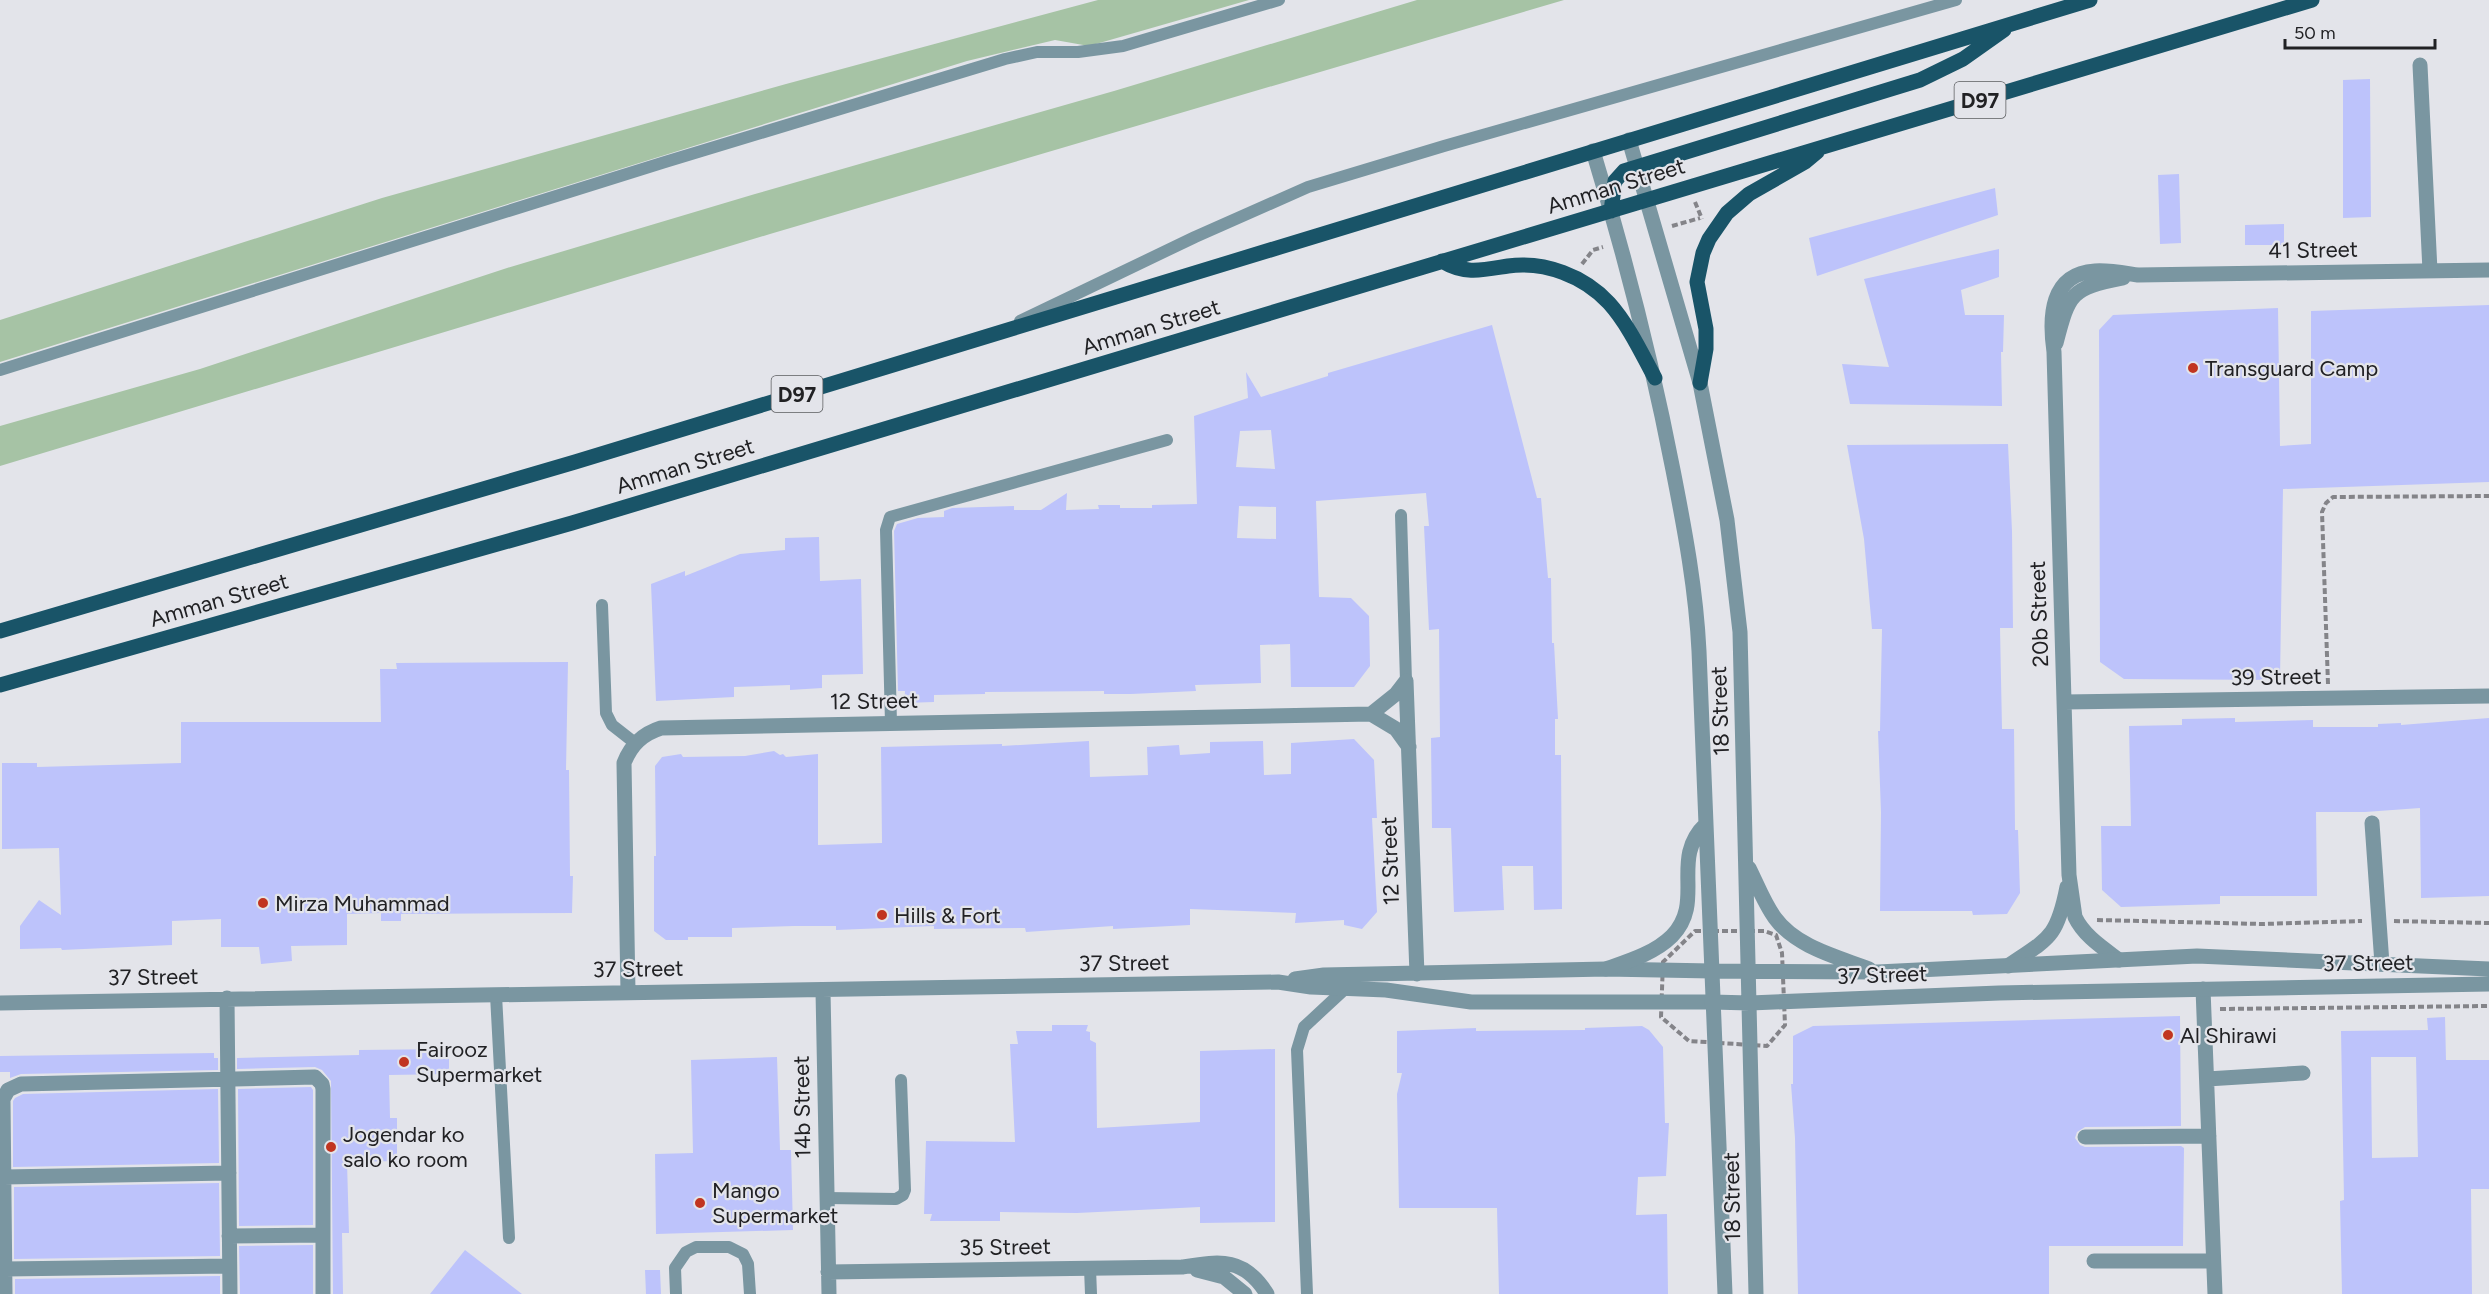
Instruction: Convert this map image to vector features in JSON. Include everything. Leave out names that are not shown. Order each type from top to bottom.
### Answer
[{"type":"main road","name":"Amman Street","points":[[0,631],[564,465],[2090,0]]},
{"type":"main road","name":"Amman Street","points":[[0,685],[594,516],[2312,0]]},
{"type":"main road","points":[[1611,211],[1615,181],[1624,171],[1920,80],[1963,59],[2011,24]]},
{"type":"main road","points":[[1700,383],[1706,339],[1697,282],[1703,253],[1709,240],[1727,213],[1749,194],[1805,162],[1822,147]]},
{"type":"main road","points":[[1442,261],[1450,266],[1470,271],[1525,265],[1542,266],[1572,276],[1609,303],[1655,378]]},
{"type":"street","points":[[2420,65],[2430,271]]},
{"type":"street","name":"18 Street","points":[[1629,140],[1700,383],[1715,451],[1736,589],[1740,632],[1747,862],[1756,1294]]},
{"type":"street","name":"18 Street","points":[[1593,151],[1620,242],[1655,378],[1695,587],[1725,1294]]},
{"type":"street","name":"41 Street","points":[[2054,352],[2066,308],[2077,293],[2091,284],[2138,275],[2489,270]]},
{"type":"street","name":"20b Street","points":[[2054,352],[2070,875],[2075,917],[2081,928]]},
{"type":"street","points":[[1406,681],[1396,694],[1371,714],[1396,729],[1409,747]]},
{"type":"street","name":"12 Street","points":[[1406,681],[1417,974]]},
{"type":"street","name":"39 Street","points":[[2064,702],[2489,696]]},
{"type":"street","name":"12 Street","points":[[635,743],[652,731],[669,726],[1371,714]]},
{"type":"street","points":[[628,992],[623,781],[624,763],[635,743]]},
{"type":"street","points":[[2372,823],[2382,964]]},
{"type":"street","points":[[1606,969],[1648,953],[1663,944],[1679,927],[1688,902],[1690,845],[1696,833],[1706,824]]},
{"type":"street","points":[[1747,862],[1776,920],[1790,933],[1804,942],[1878,972]]},
{"type":"street","name":"20b Street","points":[[2008,966],[2041,944],[2056,928],[2070,875]]},
{"type":"street","points":[[2081,928],[2119,960]]},
{"type":"street","name":"37 Street","points":[[1278,982],[1324,975],[1606,969],[1878,972],[2198,956],[2489,969]]},
{"type":"street","name":"37 Street","points":[[0,1003],[1278,982],[1386,990],[1471,1002],[1750,1003],[1999,993],[2489,984]]},
{"type":"street","points":[[2203,989],[2215,1294]]},
{"type":"street","name":"14b Street","points":[[823,991],[829,1294]]},
{"type":"street","points":[[227,998],[230,1294]]},
{"type":"street","points":[[2206,1079],[2303,1073]]},
{"type":"street","points":[[5,1294],[3,1099],[12,1086],[315,1077],[322,1084],[323,1294]]},
{"type":"street","points":[[2085,1137],[2209,1136]]},
{"type":"street","points":[[4,1177],[228,1173]]},
{"type":"street","points":[[229,1236],[323,1235]]},
{"type":"street","points":[[2094,1261],[2213,1261]]},
{"type":"street","name":"35 Street","points":[[828,1272],[1182,1267],[1213,1263],[1239,1267],[1254,1277],[1267,1294]]},
{"type":"street","points":[[5,1269],[229,1266]]},
{"type":"street","name":"35 Street","points":[[1182,1267],[1214,1272],[1245,1294]]},
{"type":"lane","points":[[0,370],[653,165],[994,63],[1037,52],[1078,52],[1123,46],[1279,0]]},
{"type":"lane","points":[[991,335],[1205,232],[1308,187],[1443,146],[1956,0]]},
{"type":"lane","points":[[891,723],[886,530],[890,517],[1167,440]]},
{"type":"lane","name":"12 Street","points":[[1401,515],[1406,681]]},
{"type":"lane","points":[[602,605],[606,713],[612,725],[635,743]]},
{"type":"lane","points":[[1307,1294],[1297,1050],[1304,1027],[1346,988]]},
{"type":"lane","points":[[496,995],[509,1239]]},
{"type":"lane","points":[[827,1198],[896,1199],[903,1195],[905,1190],[901,1080]]},
{"type":"lane","points":[[676,1294],[675,1268],[686,1252],[696,1247],[729,1247],[743,1254],[748,1264],[750,1294]]},
{"type":"lane","points":[[1090,1268],[1091,1294]]},
{"type":"path","points":[[1657,231],[1700,218]]},
{"type":"path","points":[[1572,276],[1593,250],[1620,242]]},
{"type":"path","points":[[2329,698],[2322,512],[2326,503],[2333,497],[2489,496]]},
{"type":"path","points":[[2081,928],[2090,921],[2102,919],[2163,923],[2262,924],[2379,920],[2489,923]]},
{"type":"path","points":[[2204,1009],[2489,1006]]},
{"type":"green space","points":[[1098,0],[1249,0],[1089,46],[1055,40],[967,61],[0,362],[0,320],[382,198],[786,84]]},
{"type":"green space","points":[[1417,0],[1564,0],[770,234],[0,466],[0,426],[200,369],[507,268]]},
{"type":"building","points":[[2370,79],[2371,217],[2343,218],[2343,80]]},
{"type":"building","points":[[2179,174],[2181,243],[2160,244],[2158,175]]},
{"type":"building","points":[[1995,188],[1998,215],[1817,276],[1809,238]]},
{"type":"building","points":[[2284,224],[2284,245],[2245,245],[2245,225]]},
{"type":"building","points":[[1999,249],[1999,277],[1961,290],[1965,315],[2004,315],[2003,352],[2001,352],[2002,406],[1850,404],[1842,364],[1889,367],[1864,279]]},
{"type":"building","points":[[2489,305],[2489,482],[2283,489],[2280,680],[2124,679],[2100,662],[2099,330],[2113,315],[2278,308],[2280,446],[2311,444],[2311,311]]},
{"type":"building","points":[[1492,325],[1537,498],[1541,498],[1548,578],[1551,578],[1552,643],[1554,643],[1558,719],[1555,719],[1555,755],[1561,755],[1562,909],[1534,910],[1533,866],[1502,866],[1504,910],[1454,912],[1451,828],[1432,828],[1431,738],[1440,737],[1439,629],[1429,630],[1424,526],[1429,526],[1426,493],[1316,501],[1319,597],[1351,598],[1369,616],[1370,666],[1354,687],[1291,687],[1290,644],[1260,645],[1261,683],[1195,685],[1196,691],[1131,694],[1104,694],[1104,691],[985,692],[985,694],[934,695],[934,702],[904,703],[905,691],[898,691],[894,531],[897,524],[918,518],[944,517],[944,511],[952,508],[1014,506],[1014,510],[1041,510],[1067,493],[1066,510],[1099,509],[1098,505],[1152,508],[1152,505],[1197,504],[1194,416],[1248,398],[1246,372],[1261,397],[1328,376],[1328,373]],"holes":[[[1271,430],[1275,469],[1236,467],[1240,431]],[[1239,506],[1276,507],[1276,539],[1237,538]]]},
{"type":"building","points":[[2008,444],[2013,628],[2000,628],[2002,729],[2014,729],[2015,830],[2018,830],[2020,893],[2007,914],[1973,915],[1972,911],[1880,911],[1881,812],[1878,731],[1880,731],[1882,629],[1872,629],[1864,539],[1847,445]]},
{"type":"building","points":[[819,537],[820,581],[861,579],[863,674],[822,675],[822,688],[790,690],[790,685],[734,687],[734,697],[656,701],[651,584],[685,571],[685,576],[740,554],[785,550],[785,538]]},
{"type":"building","points":[[568,662],[566,770],[569,770],[572,913],[401,914],[401,921],[381,921],[381,913],[347,914],[347,945],[291,946],[292,961],[261,964],[259,947],[221,947],[221,919],[172,921],[172,945],[62,950],[61,948],[20,949],[20,926],[39,900],[61,915],[59,848],[2,849],[2,763],[37,763],[37,767],[181,763],[181,722],[381,722],[380,669],[397,669],[396,663]]},
{"type":"building","points":[[2235,718],[2235,722],[2313,720],[2313,727],[2378,727],[2378,724],[2401,723],[2401,725],[2489,718],[2489,896],[2421,898],[2420,808],[2365,812],[2316,812],[2317,896],[2220,896],[2220,904],[2121,907],[2102,890],[2101,826],[2131,826],[2129,726],[2182,725],[2182,719]]},
{"type":"building","points":[[1354,739],[1374,760],[1377,818],[1372,818],[1377,912],[1362,929],[1344,925],[1344,920],[1295,923],[1296,913],[1190,909],[1190,925],[1113,929],[1113,926],[1026,932],[1025,928],[934,929],[934,926],[836,930],[836,926],[794,926],[732,928],[732,937],[688,937],[688,940],[666,940],[654,931],[655,766],[662,757],[681,754],[683,757],[745,756],[774,751],[786,757],[818,754],[818,845],[882,843],[881,747],[1002,744],[1002,746],[1089,741],[1090,777],[1148,775],[1147,747],[1179,745],[1180,755],[1210,753],[1210,742],[1263,741],[1264,775],[1291,774],[1291,743]]},
{"type":"building","points":[[2180,1016],[2181,1126],[2085,1127],[2077,1132],[2075,1138],[2080,1145],[2085,1147],[2181,1146],[2184,1148],[2183,1246],[2049,1246],[2049,1294],[1798,1294],[1795,1138],[1791,1084],[1793,1084],[1793,1036],[1813,1026]]},
{"type":"building","points":[[2445,1017],[2446,1060],[2489,1060],[2489,1189],[2471,1189],[2472,1294],[2342,1294],[2340,1201],[2344,1200],[2341,1031],[2428,1030],[2427,1018]],"holes":[[[2371,1057],[2416,1057],[2418,1157],[2372,1158]]]},
{"type":"building","points":[[1052,1025],[1088,1025],[1086,1031],[1090,1032],[1090,1040],[1096,1043],[1097,1128],[1200,1122],[1200,1051],[1275,1049],[1275,1222],[1200,1223],[1200,1207],[1077,1213],[1000,1212],[1000,1221],[930,1221],[932,1214],[924,1214],[926,1141],[1015,1142],[1010,1044],[1018,1044],[1016,1031],[1052,1031]]},
{"type":"building","points":[[1642,1026],[1649,1030],[1663,1047],[1665,1123],[1669,1123],[1666,1176],[1638,1177],[1636,1215],[1667,1214],[1668,1294],[1499,1294],[1497,1208],[1399,1208],[1397,1094],[1402,1073],[1397,1073],[1397,1031],[1476,1028],[1476,1031],[1585,1030],[1585,1028]]},
{"type":"building","points":[[449,1049],[449,1074],[389,1075],[390,1118],[397,1118],[397,1161],[347,1162],[349,1233],[342,1233],[343,1294],[333,1294],[331,1081],[322,1070],[315,1067],[237,1069],[237,1058],[359,1055],[359,1050]]},
{"type":"building","points":[[214,1053],[214,1058],[218,1058],[218,1070],[21,1074],[10,1078],[10,1072],[0,1072],[0,1056]]},
{"type":"building","points":[[777,1057],[780,1150],[791,1150],[793,1230],[656,1234],[655,1154],[693,1153],[691,1060]]},
{"type":"building","points":[[311,1087],[313,1090],[313,1225],[239,1226],[238,1089]]},
{"type":"building","points":[[218,1089],[219,1163],[13,1167],[13,1101],[23,1094]]},
{"type":"building","points":[[219,1183],[220,1256],[14,1259],[14,1187]]},
{"type":"building","points":[[313,1245],[313,1294],[240,1294],[239,1246]]},
{"type":"building","points":[[465,1250],[522,1294],[430,1294]]},
{"type":"building","points":[[645,1270],[660,1270],[661,1294],[646,1294]]},
{"type":"building","points":[[220,1276],[220,1294],[15,1294],[15,1279]]},
{"type":"place","name":"Transguard Camp","points":[[2193,368]]},
{"type":"place","name":"Mirza Muhammad","points":[[263,903]]},
{"type":"place","name":"Hills & Fort","points":[[882,915]]},
{"type":"place","name":"Al Shirawi","points":[[2168,1035]]},
{"type":"place","name":"Fairooz Supermarket","points":[[404,1062]]},
{"type":"place","name":"Jogendar ko salo ko room","points":[[331,1147]]},
{"type":"place","name":"Mango Supermarket","points":[[700,1203]]}]
